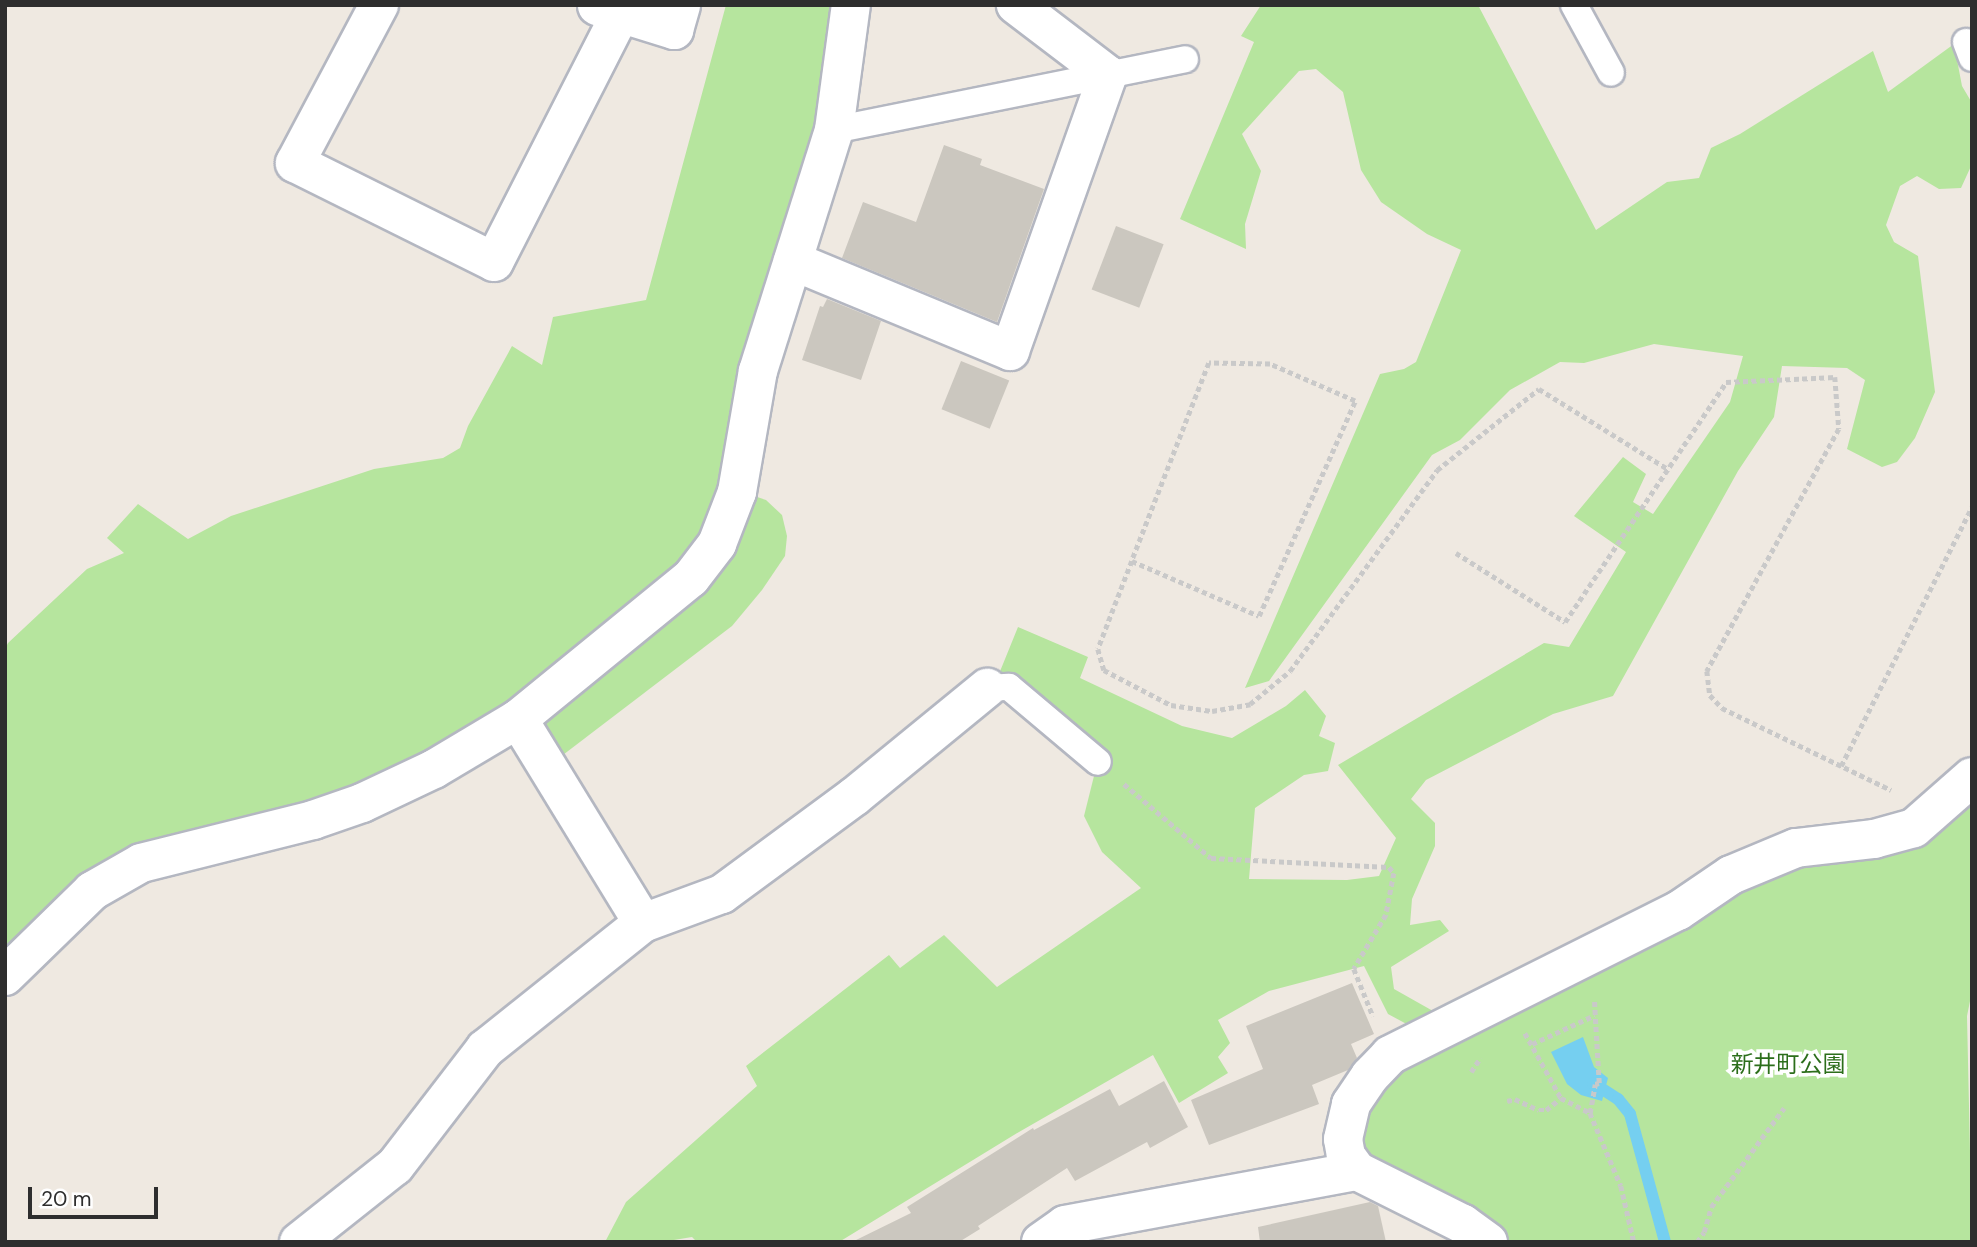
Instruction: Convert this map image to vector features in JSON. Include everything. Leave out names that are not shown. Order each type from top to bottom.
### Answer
[{"type":"street","points":[[379,5],[295,163],[494,262],[608,9],[674,30],[681,5]]},
{"type":"street","points":[[5,976],[92,891],[141,863],[313,820],[362,803],[434,769],[518,719],[691,579],[718,544],[737,492],[758,371],[834,130],[851,5]]},
{"type":"street","points":[[793,261],[1010,351],[1108,75],[1016,5]]},
{"type":"street","points":[[299,1242],[396,1166],[485,1049],[643,923],[722,894],[855,796],[987,688]]},
{"type":"street","points":[[518,719],[643,923]]},
{"type":"street","points":[[1488,1242],[1463,1224],[1357,1171],[1346,1156],[1343,1139],[1351,1104],[1370,1076],[1390,1055],[1678,911],[1731,875],[1796,848],[1874,839],[1914,828],[1972,777]]},
{"type":"street","points":[[1041,1242],[1065,1225],[1357,1171]]},
{"type":"lane","points":[[1574,5],[1611,73]]},
{"type":"lane","points":[[834,130],[1185,59]]},
{"type":"lane","points":[[987,688],[1009,687],[1098,762]]},
{"type":"path","points":[[1132,561],[1259,616],[1355,401],[1270,364],[1209,363],[1132,561],[1098,649],[1104,670],[1171,705],[1212,712],[1250,704],[1290,671],[1437,470],[1539,389],[1668,469]]},
{"type":"path","points":[[1456,553],[1565,622],[1726,382],[1835,377],[1839,429],[1707,671],[1710,695],[1722,708],[1934,811]]},
{"type":"path","points":[[1841,766],[1972,507]]},
{"type":"path","points":[[1098,762],[1211,858],[1389,867],[1394,873],[1386,915],[1354,969],[1390,1055]]},
{"type":"path","points":[[1507,996],[1561,1098],[1590,1113]]},
{"type":"path","points":[[1595,1015],[1600,1083],[1595,1084],[1590,1113],[1621,1186],[1634,1242]]},
{"type":"path","points":[[1507,1101],[1515,1099],[1539,1110],[1546,1110],[1561,1098]]},
{"type":"path","points":[[1697,1242],[1704,1232],[1711,1208],[1784,1108]]},
{"type":"green space","points":[[726,5],[831,5],[817,121],[706,538],[674,579],[513,710],[358,796],[138,858],[5,968],[5,649],[8,643],[87,569],[124,553],[107,538],[138,504],[188,539],[231,516],[374,469],[443,458],[460,448],[468,426],[512,346],[542,365],[553,317],[646,300]]},
{"type":"green space","points":[[1261,5],[1478,5],[1596,230],[1667,182],[1699,178],[1711,148],[1740,134],[1873,51],[1888,92],[1954,44],[1962,86],[1972,103],[1972,164],[1961,188],[1939,189],[1917,176],[1900,186],[1886,225],[1894,242],[1918,256],[1935,392],[1915,438],[1897,462],[1882,467],[1847,449],[1865,380],[1847,368],[1782,366],[1774,417],[1738,471],[1613,696],[1553,714],[1426,780],[1411,799],[1435,823],[1435,846],[1412,899],[1410,925],[1440,920],[1449,931],[1391,967],[1394,989],[1433,1011],[1414,1028],[1388,1014],[1364,966],[1269,991],[1218,1020],[1230,1043],[1218,1057],[1228,1073],[1179,1103],[1153,1055],[1019,1132],[839,1242],[697,1242],[692,1237],[662,1242],[605,1242],[626,1202],[757,1086],[746,1066],[889,955],[900,968],[944,935],[997,987],[1141,888],[1102,852],[1084,816],[1094,776],[1006,698],[990,696],[1018,627],[1088,657],[1080,678],[1182,726],[1232,738],[1286,706],[1305,690],[1326,716],[1319,736],[1335,743],[1328,771],[1304,775],[1255,808],[1249,879],[1347,880],[1379,876],[1396,838],[1338,765],[1544,643],[1569,647],[1626,552],[1574,516],[1623,457],[1646,474],[1633,502],[1653,514],[1730,402],[1743,356],[1654,344],[1584,363],[1560,362],[1510,390],[1460,440],[1432,455],[1269,681],[1245,688],[1380,374],[1404,369],[1416,362],[1461,250],[1427,234],[1381,202],[1361,170],[1343,92],[1316,69],[1299,71],[1242,134],[1261,171],[1245,224],[1246,249],[1180,219],[1254,42],[1241,36]]},
{"type":"green space","points":[[745,493],[766,500],[782,515],[787,536],[785,556],[762,590],[732,626],[555,761],[532,728]]},
{"type":"green space","name":"新井町公園","points":[[1972,795],[1972,991],[1967,1016],[1972,1242],[1508,1242],[1493,1225],[1372,1162],[1363,1148],[1360,1139],[1378,1081],[1742,884]]},
{"type":"water","points":[[1583,1037],[1594,1067],[1608,1078],[1602,1101],[1581,1095],[1567,1084],[1551,1052]]},
{"type":"building","points":[[944,145],[982,159],[980,165],[1044,189],[997,322],[842,258],[863,202],[916,222]]},
{"type":"building","points":[[1116,226],[1164,244],[1139,308],[1092,289]]},
{"type":"building","points":[[827,299],[881,321],[861,380],[802,360],[820,306],[823,307]]},
{"type":"building","points":[[961,361],[1009,380],[990,429],[942,409]]},
{"type":"building","points":[[1352,983],[1374,1034],[1351,1044],[1357,1058],[1348,1070],[1312,1085],[1319,1104],[1209,1145],[1191,1100],[1263,1069],[1246,1026]]},
{"type":"building","points":[[1164,1081],[1188,1127],[1150,1148],[1147,1142],[1075,1181],[1067,1168],[978,1226],[980,1229],[959,1242],[852,1242],[911,1213],[907,1207],[1033,1128],[1034,1130],[1110,1089],[1119,1106]]},
{"type":"building","points":[[1370,1202],[1378,1206],[1386,1242],[1260,1242],[1258,1227]]},
{"type":"waterway","points":[[1593,1083],[1618,1099],[1630,1114],[1665,1242]]}]
